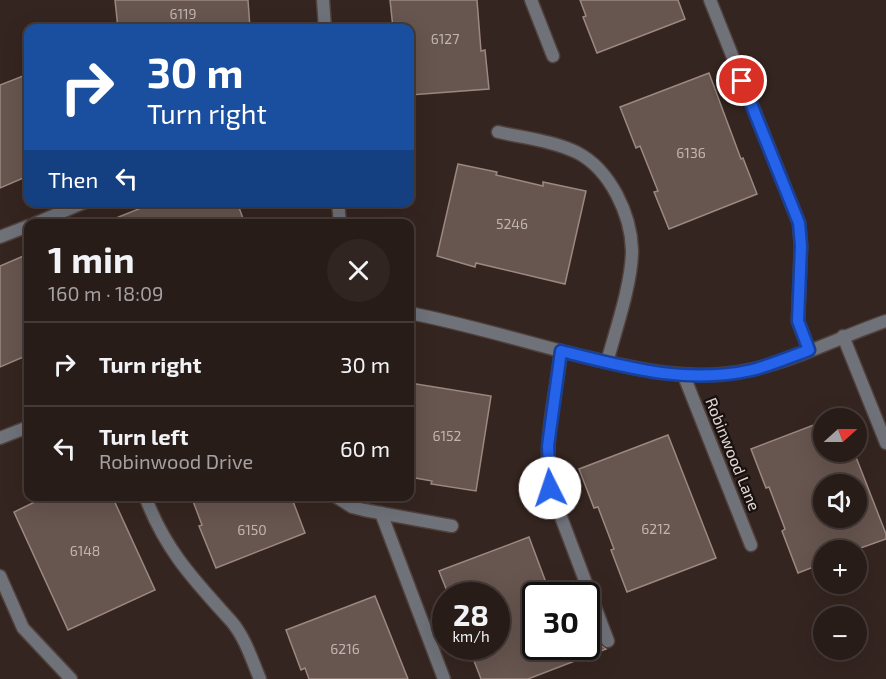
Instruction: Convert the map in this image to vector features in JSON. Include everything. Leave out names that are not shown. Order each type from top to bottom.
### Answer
[{"type":"street","points":[[323,0],[325,24]]},
{"type":"street","points":[[531,0],[553,56]]},
{"type":"street","points":[[710,0],[799,223],[801,246],[798,321],[809,350]]},
{"type":"street","points":[[498,132],[561,146],[579,154],[600,169],[620,201],[632,249],[626,288],[607,362]]},
{"type":"street","points":[[46,219],[74,207]]},
{"type":"street","points":[[0,237],[24,228]]},
{"type":"street","points":[[414,314],[607,362],[684,376],[750,370],[886,321]]},
{"type":"street","points":[[843,336],[886,443]]},
{"type":"street","points":[[561,351],[548,446],[550,488],[608,641]]},
{"type":"street","name":"Robinwood Lane","points":[[684,376],[751,545]]},
{"type":"street","points":[[0,438],[24,429]]},
{"type":"street","points":[[147,501],[150,512],[172,552],[190,577],[231,622],[247,647],[260,679]]},
{"type":"street","points":[[343,501],[352,507],[452,526]]},
{"type":"street","points":[[381,513],[444,679]]},
{"type":"street","points":[[0,576],[23,628],[71,679]]},
{"type":"building","points":[[115,0],[248,0],[250,24],[118,24]]},
{"type":"building","points":[[390,0],[477,0],[481,51],[485,50],[489,89],[414,95],[414,24],[393,24]]},
{"type":"building","points":[[580,0],[678,0],[685,19],[597,53],[583,17],[586,16]]},
{"type":"building","points":[[709,73],[741,159],[743,158],[757,194],[669,229],[654,192],[658,191],[640,146],[636,148],[620,107]]},
{"type":"building","points":[[24,76],[24,178],[0,188],[0,85]]},
{"type":"building","points":[[458,164],[497,172],[496,175],[543,186],[543,182],[586,191],[565,284],[476,263],[475,267],[437,256]]},
{"type":"building","points":[[144,207],[239,207],[243,219],[114,219]]},
{"type":"building","points":[[24,256],[24,357],[0,367],[0,266]]},
{"type":"building","points":[[414,384],[491,396],[476,491],[431,484],[432,481],[414,478]]},
{"type":"building","points":[[813,425],[813,462],[858,462],[863,474],[813,474],[813,528],[867,528],[867,485],[886,539],[867,546],[867,540],[813,540],[813,567],[798,573],[782,531],[785,529],[769,487],[766,488],[751,449]]},
{"type":"building","points":[[668,435],[716,558],[627,592],[598,507],[594,508],[579,469]]},
{"type":"building","points":[[37,501],[114,501],[155,590],[68,630],[14,512]]},
{"type":"building","points":[[193,501],[293,501],[305,533],[216,568],[199,526],[202,525]]},
{"type":"building","points":[[529,537],[546,582],[522,582],[522,660],[577,660],[528,679],[481,679],[474,660],[510,660],[510,582],[443,582],[439,571]]},
{"type":"building","points":[[375,596],[408,679],[309,679],[305,668],[301,670],[286,630]]},
{"type":"route","points":[[550,488],[548,446],[561,351],[656,373],[684,376],[750,370],[809,350],[798,321],[801,246],[799,223],[742,81]]}]
